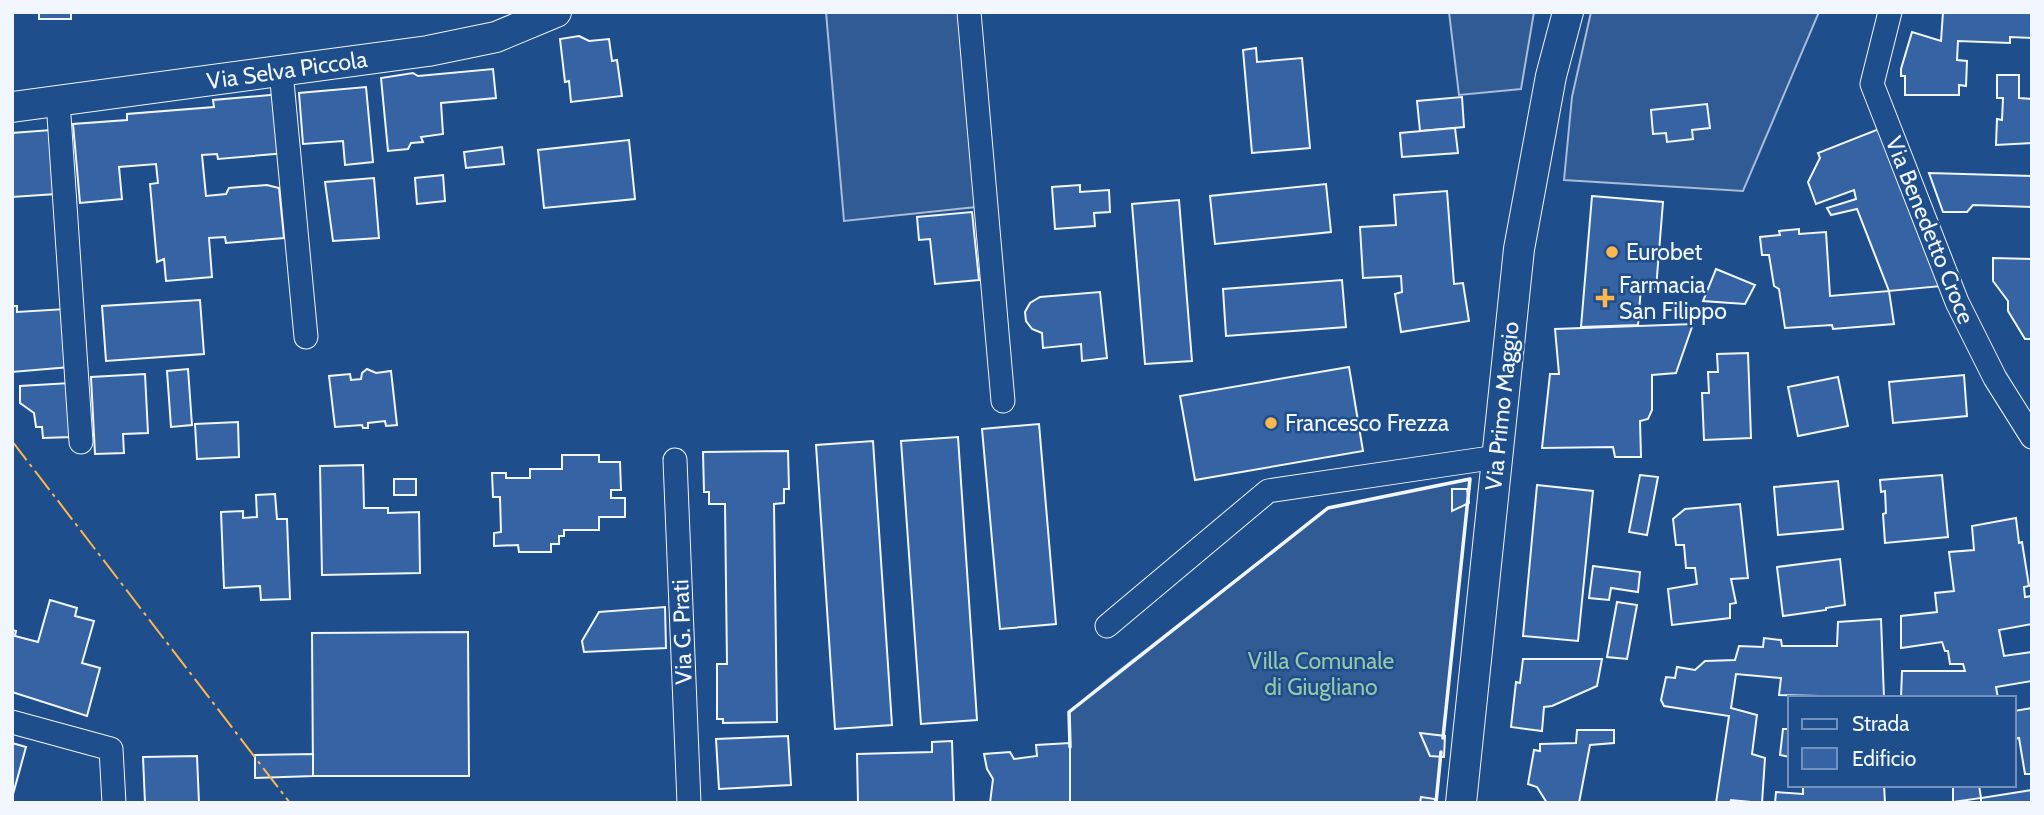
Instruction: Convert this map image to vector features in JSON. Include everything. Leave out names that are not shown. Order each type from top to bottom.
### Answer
[{"type":"street","name":"Via Selva Piccola","points":[[12,107],[461,45],[496,37],[556,12]]},
{"type":"street","points":[[969,12],[1003,401]]},
{"type":"street","name":"Via Primo Maggio","points":[[1461,803],[1519,249],[1550,76],[1568,12]]},
{"type":"street","name":"Via Benedetto Croce","points":[[1890,12],[1872,84],[1957,302],[1995,378],[2032,437]]},
{"type":"street","points":[[281,71],[306,337]]},
{"type":"street","points":[[58,101],[81,442]]},
{"type":"street","points":[[1107,626],[1268,491],[1497,457]]},
{"type":"street","name":"Via G. Prati","points":[[675,460],[690,803]]},
{"type":"street","points":[[12,722],[111,749],[114,803]]},
{"type":"shaded area","points":[[826,12],[961,12],[976,207],[844,221]]},
{"type":"shaded area","points":[[1449,12],[1534,12],[1521,89],[1459,95]]},
{"type":"shaded area","points":[[1591,12],[1819,12],[1743,191],[1564,180],[1572,97]]},
{"type":"shaded area","name":"Villa Comunale di Giugliano","points":[[1470,479],[1436,803],[1070,803],[1069,712],[1110,678],[1328,508]]},
{"type":"building","points":[[39,12],[71,12],[71,19],[39,19]]},
{"type":"building","points":[[1943,12],[2032,12],[2032,38],[2010,37],[2010,43],[1958,41],[1957,60],[1967,61],[1966,86],[1959,85],[1959,95],[1905,95],[1905,76],[1901,76],[1901,69],[1912,32],[1941,41]]},
{"type":"building","points":[[579,36],[589,41],[609,39],[612,61],[617,60],[622,96],[571,102],[569,81],[565,82],[560,39]]},
{"type":"building","points":[[1256,48],[1257,62],[1302,58],[1310,148],[1252,153],[1243,50]]},
{"type":"building","points":[[493,69],[496,98],[441,103],[443,134],[421,137],[423,142],[411,143],[408,149],[388,151],[381,78],[413,73],[418,76]]},
{"type":"building","points":[[1997,75],[2019,75],[2019,98],[2032,99],[2032,143],[1996,145],[1997,119],[2002,120],[2003,98],[1997,98]]},
{"type":"building","points":[[366,87],[373,162],[345,165],[343,141],[303,144],[299,93]]},
{"type":"building","points":[[281,94],[286,153],[218,159],[217,154],[202,155],[206,196],[226,194],[229,188],[267,185],[279,188],[284,238],[226,243],[225,237],[209,238],[212,277],[166,281],[164,259],[157,262],[150,184],[158,183],[156,164],[119,167],[122,199],[80,203],[73,124],[127,120],[127,114],[214,107],[213,100]]},
{"type":"building","points":[[1462,97],[1464,127],[1420,131],[1417,101]]},
{"type":"building","points":[[1707,104],[1710,128],[1692,130],[1693,139],[1667,142],[1666,133],[1653,134],[1651,110]]},
{"type":"building","points":[[1884,127],[1942,286],[1889,291],[1857,209],[1831,215],[1827,208],[1856,199],[1854,190],[1816,204],[1808,182],[1820,158],[1818,153]]},
{"type":"building","points":[[1455,128],[1458,153],[1402,157],[1400,133]]},
{"type":"building","points":[[51,130],[56,194],[12,197],[12,133]]},
{"type":"building","points":[[629,140],[635,199],[544,208],[538,150]]},
{"type":"building","points":[[502,147],[504,164],[466,168],[464,152]]},
{"type":"building","points":[[1929,173],[2032,176],[2032,207],[1973,205],[1967,212],[1943,212]]},
{"type":"building","points":[[443,175],[445,201],[417,204],[415,178]]},
{"type":"building","points":[[374,178],[379,238],[333,241],[325,182]]},
{"type":"building","points":[[1326,184],[1331,232],[1215,244],[1210,196]]},
{"type":"building","points":[[1080,185],[1080,192],[1109,190],[1110,212],[1094,213],[1095,226],[1055,229],[1052,187]]},
{"type":"building","points":[[1447,191],[1454,284],[1463,283],[1469,321],[1401,332],[1395,294],[1402,292],[1401,276],[1363,278],[1360,227],[1396,225],[1394,195]]},
{"type":"building","points":[[1592,196],[1663,202],[1656,289],[1641,287],[1638,325],[1581,327]]},
{"type":"building","points":[[1179,200],[1192,361],[1145,364],[1132,204]]},
{"type":"building","points":[[972,212],[979,280],[935,284],[930,239],[919,240],[917,217]]},
{"type":"building","points":[[1799,229],[1799,234],[1826,232],[1830,296],[1889,291],[1894,324],[1833,329],[1832,325],[1785,328],[1779,289],[1774,286],[1769,255],[1762,255],[1760,237]]},
{"type":"building","points":[[1993,258],[2032,259],[2032,339],[2025,339],[2008,311],[2008,301],[1993,281]]},
{"type":"building","points":[[1716,269],[1755,285],[1745,304],[1703,301]]},
{"type":"building","points":[[1342,280],[1346,327],[1226,336],[1223,289]]},
{"type":"building","points":[[1100,292],[1107,358],[1082,361],[1081,344],[1043,348],[1042,333],[1032,329],[1026,321],[1025,312],[1030,303],[1040,297]]},
{"type":"building","points":[[200,300],[204,354],[106,361],[102,306]]},
{"type":"building","points":[[12,306],[17,306],[17,312],[66,309],[70,367],[12,372]]},
{"type":"building","points":[[1693,324],[1676,373],[1652,375],[1652,410],[1648,419],[1640,421],[1641,457],[1615,457],[1613,447],[1542,448],[1550,374],[1559,374],[1555,329]]},
{"type":"building","points":[[1748,353],[1751,438],[1704,440],[1702,393],[1709,393],[1708,372],[1718,372],[1717,354]]},
{"type":"building","name":"Francesco Frezza","points":[[1349,367],[1363,451],[1195,480],[1180,396]]},
{"type":"building","points":[[188,369],[192,425],[171,427],[167,371]]},
{"type":"building","points":[[367,369],[376,373],[391,371],[397,425],[386,426],[385,421],[368,423],[368,428],[363,428],[362,425],[335,427],[329,376],[350,374],[351,380],[361,379],[362,373]]},
{"type":"building","points":[[145,374],[148,433],[123,434],[124,453],[95,454],[91,377]]},
{"type":"building","points":[[1964,375],[1967,416],[1893,423],[1889,382]]},
{"type":"building","points":[[1838,377],[1848,426],[1798,436],[1788,387]]},
{"type":"building","points":[[70,383],[71,437],[43,438],[42,427],[36,427],[34,413],[20,403],[20,386]]},
{"type":"building","points":[[238,422],[239,457],[197,459],[195,424]]},
{"type":"building","points":[[1039,424],[1056,624],[1000,629],[982,429]]},
{"type":"building","points":[[958,437],[977,720],[921,724],[901,441]]},
{"type":"building","points":[[873,441],[892,725],[835,729],[816,445]]},
{"type":"building","points":[[788,451],[789,489],[784,489],[784,503],[774,504],[777,722],[723,723],[723,719],[717,719],[717,664],[727,664],[725,504],[709,504],[709,492],[704,492],[703,452]]},
{"type":"building","points":[[562,455],[599,455],[599,462],[620,462],[621,490],[611,490],[611,498],[625,498],[625,517],[599,517],[599,530],[564,530],[564,536],[559,536],[559,544],[551,544],[551,552],[519,552],[518,545],[494,546],[494,533],[501,532],[500,497],[493,497],[492,473],[506,473],[506,478],[530,478],[530,469],[562,469]]},
{"type":"building","points":[[363,465],[364,508],[388,508],[388,513],[419,512],[420,573],[322,575],[320,466]]},
{"type":"building","points":[[1640,475],[1658,477],[1647,535],[1629,532]]},
{"type":"building","points":[[1942,475],[1948,537],[1885,543],[1885,491],[1881,492],[1880,480]]},
{"type":"building","points":[[394,479],[416,479],[416,495],[394,495]]},
{"type":"building","points":[[1838,481],[1843,529],[1778,535],[1774,487]]},
{"type":"building","points":[[1537,485],[1593,491],[1578,641],[1523,636]]},
{"type":"building","points":[[1452,489],[1467,489],[1469,503],[1452,511]]},
{"type":"building","points":[[275,494],[277,519],[287,519],[290,599],[261,600],[260,586],[224,588],[221,512],[243,511],[243,518],[257,517],[256,495]]},
{"type":"building","points":[[1740,504],[1748,578],[1731,579],[1736,603],[1730,604],[1730,618],[1672,625],[1668,589],[1697,584],[1695,568],[1686,568],[1684,545],[1676,545],[1673,519],[1685,509]]},
{"type":"building","points":[[2016,518],[2029,586],[2024,587],[2025,597],[2032,596],[2032,624],[1999,630],[2004,656],[2032,652],[2032,681],[1996,687],[1998,696],[1901,696],[1902,671],[1965,671],[1963,664],[1950,664],[1948,651],[1945,651],[1942,642],[1901,648],[1901,616],[1937,612],[1935,593],[1954,591],[1949,552],[1974,550],[1972,526]]},
{"type":"building","points":[[1840,559],[1845,605],[1783,616],[1777,567]]},
{"type":"building","points":[[1593,566],[1640,572],[1638,592],[1611,588],[1609,600],[1589,598]]},
{"type":"building","points":[[50,600],[77,608],[75,616],[94,621],[82,663],[100,668],[87,716],[12,692],[12,630],[16,631],[15,636],[38,642]]},
{"type":"building","points":[[1617,602],[1637,605],[1627,659],[1607,657]]},
{"type":"building","points":[[665,607],[666,648],[584,652],[582,641],[599,612]]},
{"type":"building","points":[[1881,619],[1884,696],[1779,695],[1781,678],[1736,674],[1731,708],[1757,715],[1752,754],[1765,758],[1762,803],[1731,800],[1730,803],[1716,803],[1729,716],[1664,706],[1661,700],[1666,677],[1675,678],[1677,667],[1695,670],[1705,661],[1735,660],[1739,646],[1763,647],[1764,638],[1781,640],[1782,646],[1837,646],[1838,622]]},
{"type":"building","points":[[468,632],[469,776],[313,776],[312,633]]},
{"type":"building","points":[[1523,659],[1602,659],[1597,686],[1544,707],[1542,731],[1511,727],[1516,682],[1520,683]]},
{"type":"building","points":[[2032,708],[2032,774],[2025,774],[2019,738],[2016,739],[2016,711]]},
{"type":"building","points":[[1783,729],[1788,729],[1788,757],[1780,755]]},
{"type":"building","points":[[1577,730],[1614,730],[1614,743],[1590,745],[1579,803],[1547,803],[1537,787],[1528,784],[1534,750],[1540,751],[1540,744],[1576,743]]},
{"type":"building","points":[[1420,733],[1445,736],[1444,757],[1430,756]]},
{"type":"building","points":[[788,736],[791,785],[719,789],[716,739]]},
{"type":"building","points":[[952,741],[954,803],[858,803],[857,754],[932,752],[932,742]]},
{"type":"building","points":[[12,743],[26,747],[12,798]]},
{"type":"building","points":[[1070,743],[1070,803],[990,803],[993,779],[987,769],[984,754],[1010,752],[1014,759],[1037,756],[1036,745]]},
{"type":"building","points":[[313,754],[313,776],[255,778],[255,755]]},
{"type":"building","points":[[197,756],[199,803],[145,803],[143,757]]},
{"type":"building","points":[[1803,787],[1884,787],[1885,803],[1775,803],[1776,792],[1803,794]]},
{"type":"building","points":[[1953,787],[1979,787],[1981,798],[1953,802]]},
{"type":"building","points":[[2032,790],[2032,803],[1981,803],[1981,798]]},
{"type":"building","points":[[1421,797],[1435,799],[1435,803],[1420,803]]},
{"type":"wall","points":[[1070,747],[1069,712],[1328,508],[1470,479],[1443,738]]},
{"type":"wall","points":[[1436,803],[1441,752]]},
{"type":"power","points":[[12,441],[290,803]]},
{"type":"place","name":"Eurobet","points":[[1612,252]]},
{"type":"place","name":"Farmacia San Filippo","points":[[1605,298]]},
{"type":"place","name":"Francesco Frezza","points":[[1271,423]]}]
